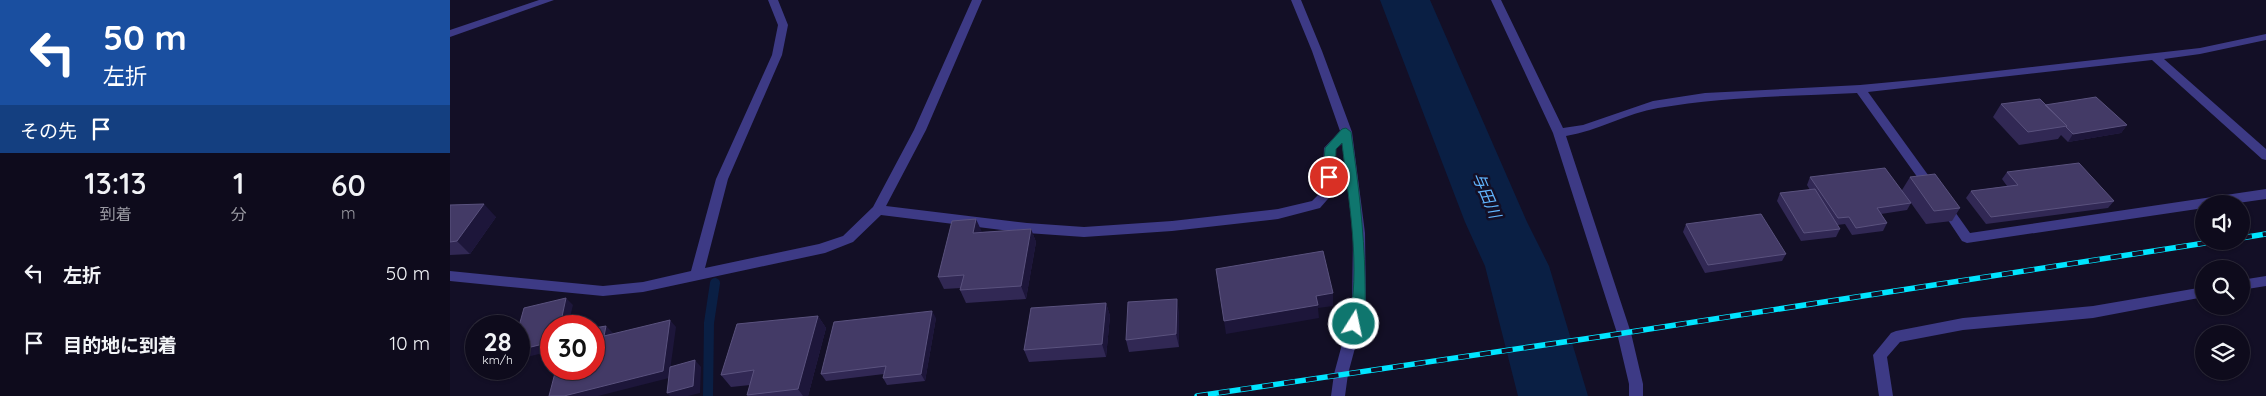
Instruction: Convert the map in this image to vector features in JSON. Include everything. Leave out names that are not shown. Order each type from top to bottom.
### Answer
[{"type":"street","points":[[450,34],[549,0]]},
{"type":"street","points":[[696,275],[722,178],[776,55],[783,25],[773,0]]},
{"type":"street","points":[[450,276],[603,291],[643,287],[820,249],[848,239],[878,210],[920,130],[977,0]]},
{"type":"street","points":[[1296,0],[1317,51],[1346,132],[1359,233],[1359,307],[1341,374],[1338,396]]},
{"type":"street","points":[[1496,0],[1559,133],[1624,333],[1636,384],[1636,396]]},
{"type":"street","points":[[1559,133],[1584,129],[1653,106],[1705,97],[1860,89],[2155,57],[2200,51],[2266,37]]},
{"type":"street","points":[[2155,57],[2266,156]]},
{"type":"street","points":[[1860,89],[1967,238],[2266,194]]},
{"type":"street","points":[[878,210],[1027,228],[1084,232],[1172,226],[1278,214],[1316,206],[1328,192],[1330,148],[1346,132]]},
{"type":"street","points":[[2250,283],[2266,280]]},
{"type":"street","points":[[1886,396],[1880,355],[1896,338],[1964,324],[2093,312],[2195,294]]},
{"type":"building","points":[[2096,97],[2127,125],[2073,134],[2045,105]]},
{"type":"building","points":[[2040,99],[2067,126],[2028,132],[2001,104]]},
{"type":"building","points":[[2079,163],[2114,201],[1991,217],[1971,191],[2018,185],[2007,172]]},
{"type":"building","points":[[1885,168],[1911,203],[1877,208],[1887,223],[1856,228],[1849,217],[1838,218],[1810,177]]},
{"type":"building","points":[[1935,174],[1960,208],[1934,211],[1910,177]]},
{"type":"building","points":[[1815,189],[1840,229],[1804,233],[1780,193]]},
{"type":"building","points":[[484,204],[457,241],[450,242],[450,205]]},
{"type":"building","points":[[1761,214],[1786,254],[1708,265],[1686,224]]},
{"type":"building","points":[[976,219],[973,233],[1031,229],[1021,286],[960,290],[964,275],[938,277],[952,221]]},
{"type":"building","points":[[1323,251],[1333,293],[1316,296],[1318,305],[1224,321],[1216,269]]},
{"type":"building","points":[[566,298],[562,315],[540,315],[540,345],[530,347],[530,315],[522,315],[524,308]]},
{"type":"building","points":[[1177,299],[1176,334],[1126,340],[1128,302]]},
{"type":"building","points":[[1106,303],[1102,344],[1024,350],[1031,308]]},
{"type":"building","points":[[932,311],[921,374],[883,378],[886,366],[821,374],[834,322]]},
{"type":"building","points":[[818,316],[798,389],[747,395],[754,370],[721,375],[737,324]]},
{"type":"building","points":[[670,320],[663,371],[564,396],[549,396],[553,380],[605,380],[605,336]]},
{"type":"building","points":[[695,360],[693,386],[667,393],[670,367]]},
{"type":"waterway","name":"与田川","points":[[1405,0],[1496,222],[1517,266],[1553,396]]},
{"type":"waterway","points":[[708,396],[709,323],[715,283]]},
{"type":"railway","points":[[2250,237],[2266,234]]},
{"type":"railway","points":[[1197,396],[1598,337],[2195,245]]},
{"type":"route","points":[[1329,177],[1330,148],[1346,132],[1359,233],[1359,307],[1354,324]]}]
